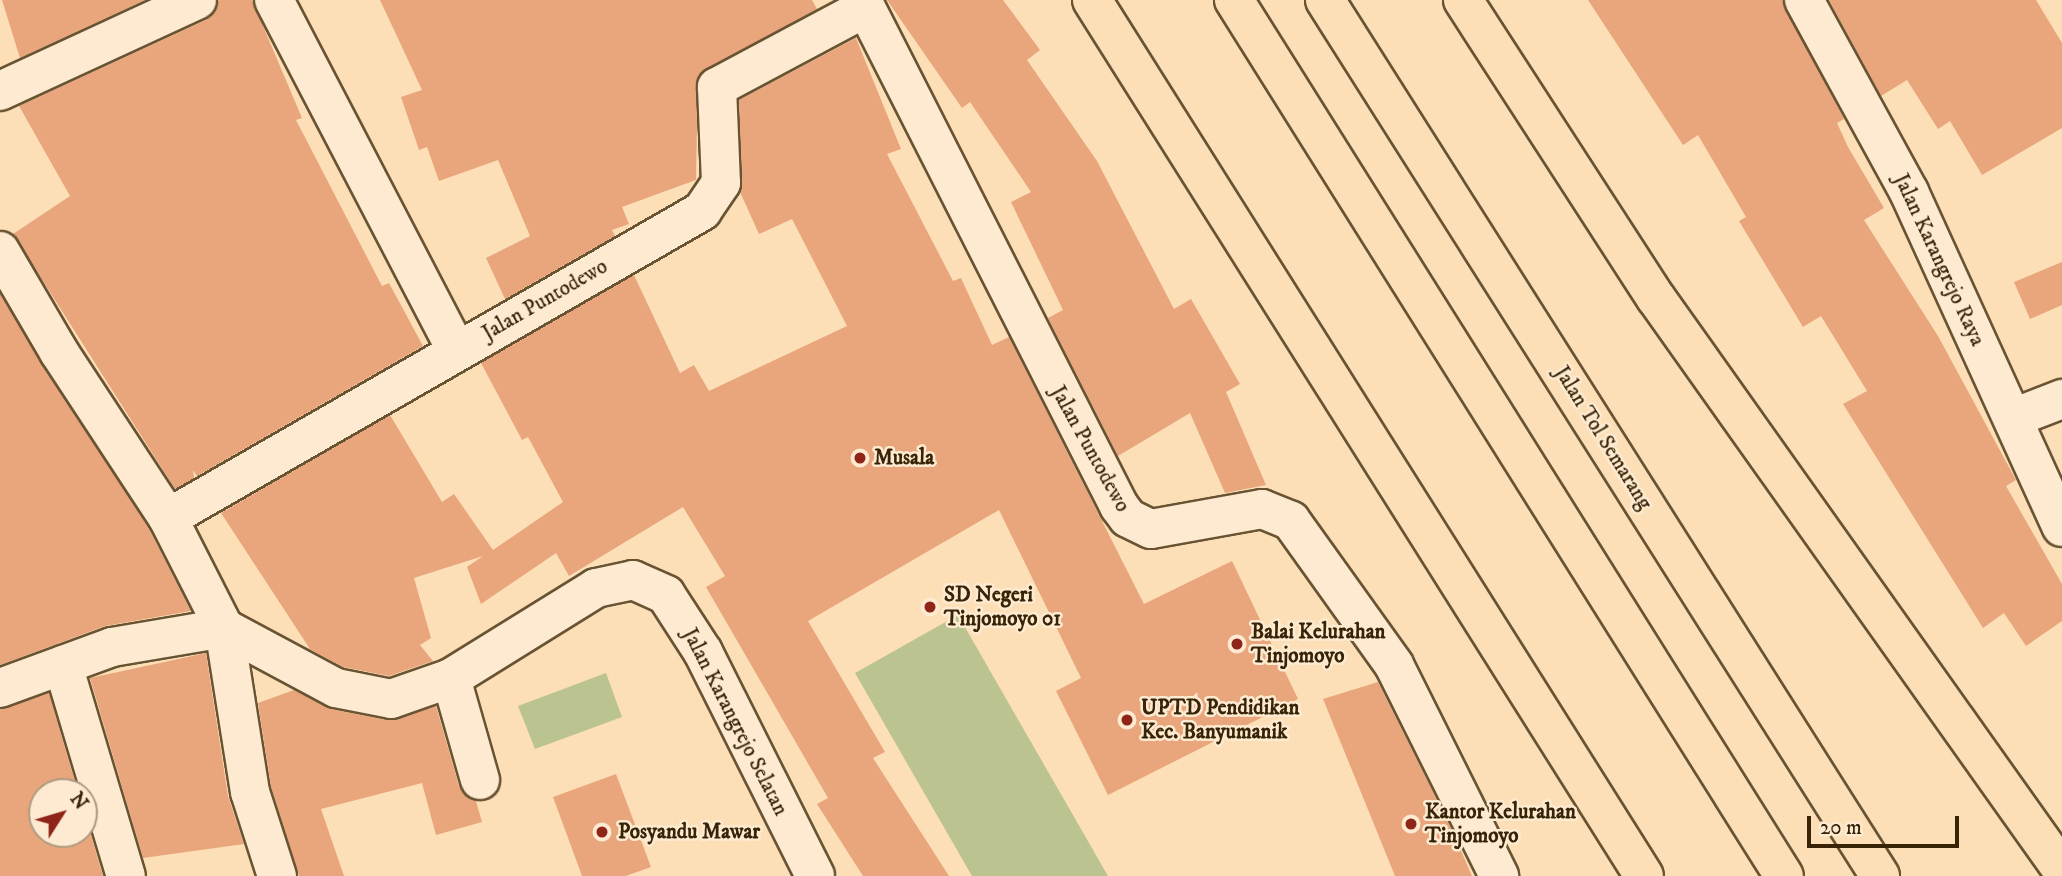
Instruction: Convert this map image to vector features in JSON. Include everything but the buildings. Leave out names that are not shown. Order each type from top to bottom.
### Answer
[{"type":"highway","points":[[1092,0],[1644,876]]},
{"type":"highway","points":[[1234,0],[1784,876]]},
{"type":"highway","name":"Jalan Tol Semarang","points":[[1325,0],[1880,876]]},
{"type":"highway","points":[[1463,0],[1656,298],[2062,870]]},
{"type":"street","points":[[0,92],[197,0]]},
{"type":"street","points":[[168,518],[456,351],[274,0]]},
{"type":"street","name":"Jalan Karangrejo Raya","points":[[1804,0],[1909,192],[2062,527]]},
{"type":"street","name":"Jalan Puntodewo","points":[[456,351],[702,211],[721,183],[717,87],[863,4],[1119,506],[1128,518],[1151,529],[1262,509],[1291,521],[1394,665],[1499,876]]},
{"type":"street","points":[[0,251],[59,352],[168,518],[224,628],[250,792],[277,876]]},
{"type":"street","points":[[2013,418],[2062,399]]},
{"type":"street","name":"Jalan Karangrejo Selatan","points":[[224,628],[363,697],[391,699],[452,678],[596,588],[634,580],[653,587],[666,595],[703,653],[815,876]]},
{"type":"street","points":[[0,688],[112,647],[224,628]]},
{"type":"street","points":[[63,665],[126,876]]},
{"type":"street","points":[[452,678],[480,780]]},
{"type":"green space","points":[[958,615],[1108,876],[972,876],[855,673]]},
{"type":"green space","points":[[606,673],[622,717],[535,749],[518,706]]},
{"type":"place","name":"Musala","points":[[860,458]]},
{"type":"place","name":"SD Negeri Tinjomoyo 01","points":[[930,607]]},
{"type":"place","name":"Balai Kelurahan Tinjomoyo","points":[[1237,644]]},
{"type":"place","name":"UPTD Pendidikan Kec. Banyumanik","points":[[1127,720]]},
{"type":"place","name":"Kantor Kelurahan Tinjomoyo","points":[[1411,824]]},
{"type":"place","name":"Posyandu Mawar","points":[[602,832]]}]
